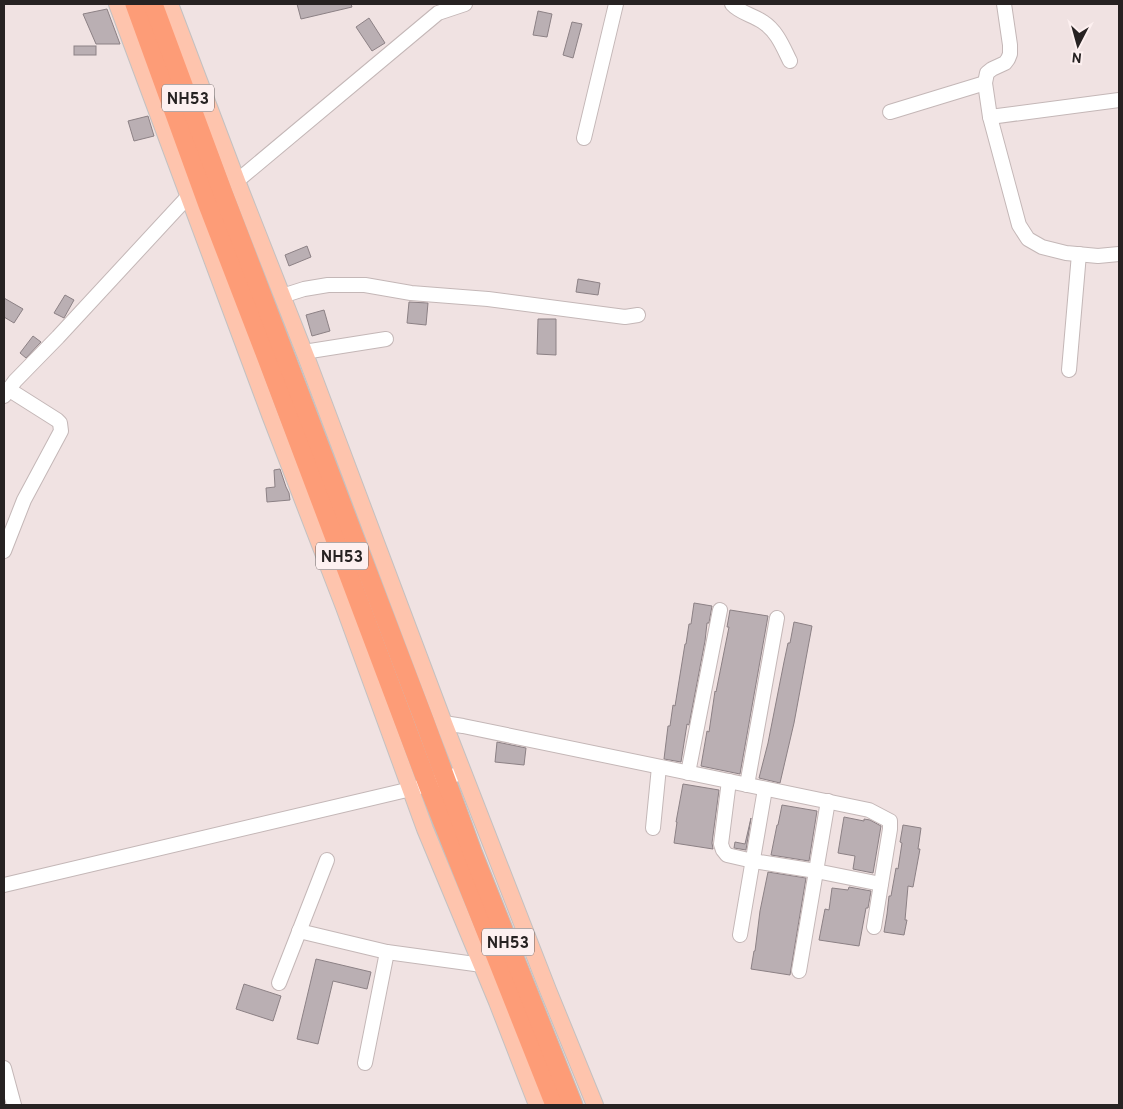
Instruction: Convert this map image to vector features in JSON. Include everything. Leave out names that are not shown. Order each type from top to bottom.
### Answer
[{"type":"highway","name":"NH53","points":[[135,4],[208,205],[268,358],[419,787],[554,1105]]},
{"type":"highway","name":"NH53","points":[[153,4],[223,193],[454,775],[484,881],[573,1105]]},
{"type":"main road","points":[[116,4],[266,406],[347,616],[419,787],[426,829],[537,1105]]},
{"type":"main road","points":[[170,4],[444,724],[454,775],[548,990],[595,1105]]},
{"type":"street","points":[[237,181],[434,9],[464,4]]},
{"type":"street","points":[[584,138],[616,4]]},
{"type":"street","points":[[732,4],[748,16],[762,21],[772,30],[790,61]]},
{"type":"street","points":[[1004,4],[1010,54],[1005,63],[987,73],[985,83],[990,117],[1019,225],[1028,239],[1042,247],[1066,253],[1098,256],[1119,254]]},
{"type":"street","points":[[890,112],[985,83]]},
{"type":"street","points":[[990,117],[1119,100]]},
{"type":"street","points":[[4,551],[24,500],[61,431],[60,423],[57,420],[8,385],[201,183]]},
{"type":"street","points":[[1068,370],[1079,254]]},
{"type":"street","points":[[282,296],[304,289],[328,285],[365,285],[411,293],[488,299],[625,317],[638,315]]},
{"type":"street","points":[[304,352],[386,338]]},
{"type":"street","points":[[688,773],[720,610]]},
{"type":"street","points":[[747,785],[777,618]]},
{"type":"street","points":[[444,724],[869,810],[890,821],[874,927]]},
{"type":"street","points":[[653,828],[659,766]]},
{"type":"street","points":[[4,885],[419,787],[454,775]]},
{"type":"street","points":[[729,781],[721,844],[727,855],[881,884]]},
{"type":"street","points":[[740,935],[765,789]]},
{"type":"street","points":[[799,970],[828,802]]},
{"type":"street","points":[[279,983],[327,860]]},
{"type":"street","points":[[299,932],[387,952],[482,965]]},
{"type":"street","points":[[365,1063],[387,952]]},
{"type":"street","points":[[4,1068],[14,1105]]},
{"type":"building","points":[[297,4],[351,4],[352,7],[301,19]]},
{"type":"building","points":[[107,9],[120,44],[96,44],[83,14]]},
{"type":"building","points":[[538,11],[552,14],[547,37],[533,35]]},
{"type":"building","points":[[369,18],[385,43],[372,51],[356,27]]},
{"type":"building","points":[[572,22],[582,24],[573,58],[563,55]]},
{"type":"building","points":[[74,46],[96,46],[96,55],[74,55]]},
{"type":"building","points":[[148,116],[154,136],[134,141],[128,121]]},
{"type":"building","points":[[307,246],[311,257],[289,266],[285,255]]},
{"type":"building","points":[[578,279],[600,283],[598,295],[576,292]]},
{"type":"building","points":[[65,295],[74,300],[64,318],[54,313]]},
{"type":"building","points":[[4,298],[23,309],[14,323],[4,317]]},
{"type":"building","points":[[409,302],[428,303],[426,325],[407,323]]},
{"type":"building","points":[[324,310],[330,331],[312,336],[306,315]]},
{"type":"building","points":[[538,319],[556,319],[556,355],[537,354]]},
{"type":"building","points":[[33,336],[41,342],[26,358],[20,353]]},
{"type":"building","points":[[280,469],[290,500],[267,502],[266,488],[275,487],[274,470]]},
{"type":"building","points":[[694,603],[712,606],[709,623],[707,623],[681,762],[664,759],[668,726],[670,726],[673,705],[675,706]]},
{"type":"building","points":[[730,610],[768,616],[740,774],[701,766],[729,627],[727,627]]},
{"type":"building","points":[[794,622],[812,626],[794,723],[780,783],[759,778]]},
{"type":"building","points":[[497,742],[526,748],[524,765],[495,762]]},
{"type":"building","points":[[683,784],[719,790],[712,843],[713,849],[674,843]]},
{"type":"building","points":[[782,805],[817,811],[809,861],[771,855]]},
{"type":"building","points":[[844,817],[864,821],[864,819],[870,820],[881,826],[873,873],[853,869],[855,856],[838,853]]},
{"type":"building","points":[[751,818],[746,850],[734,848],[735,842],[745,844]]},
{"type":"building","points":[[903,825],[921,828],[918,849],[920,849],[913,887],[908,886],[905,920],[907,920],[904,935],[884,932],[889,896],[891,896],[896,868],[898,869]]},
{"type":"building","points":[[768,872],[806,878],[790,975],[751,969]]},
{"type":"building","points":[[849,887],[871,891],[859,946],[819,940],[825,909],[829,910],[832,888],[848,890]]},
{"type":"building","points":[[316,959],[371,972],[367,989],[333,981],[318,1044],[297,1039]]},
{"type":"building","points":[[244,984],[281,996],[273,1021],[236,1009]]}]
